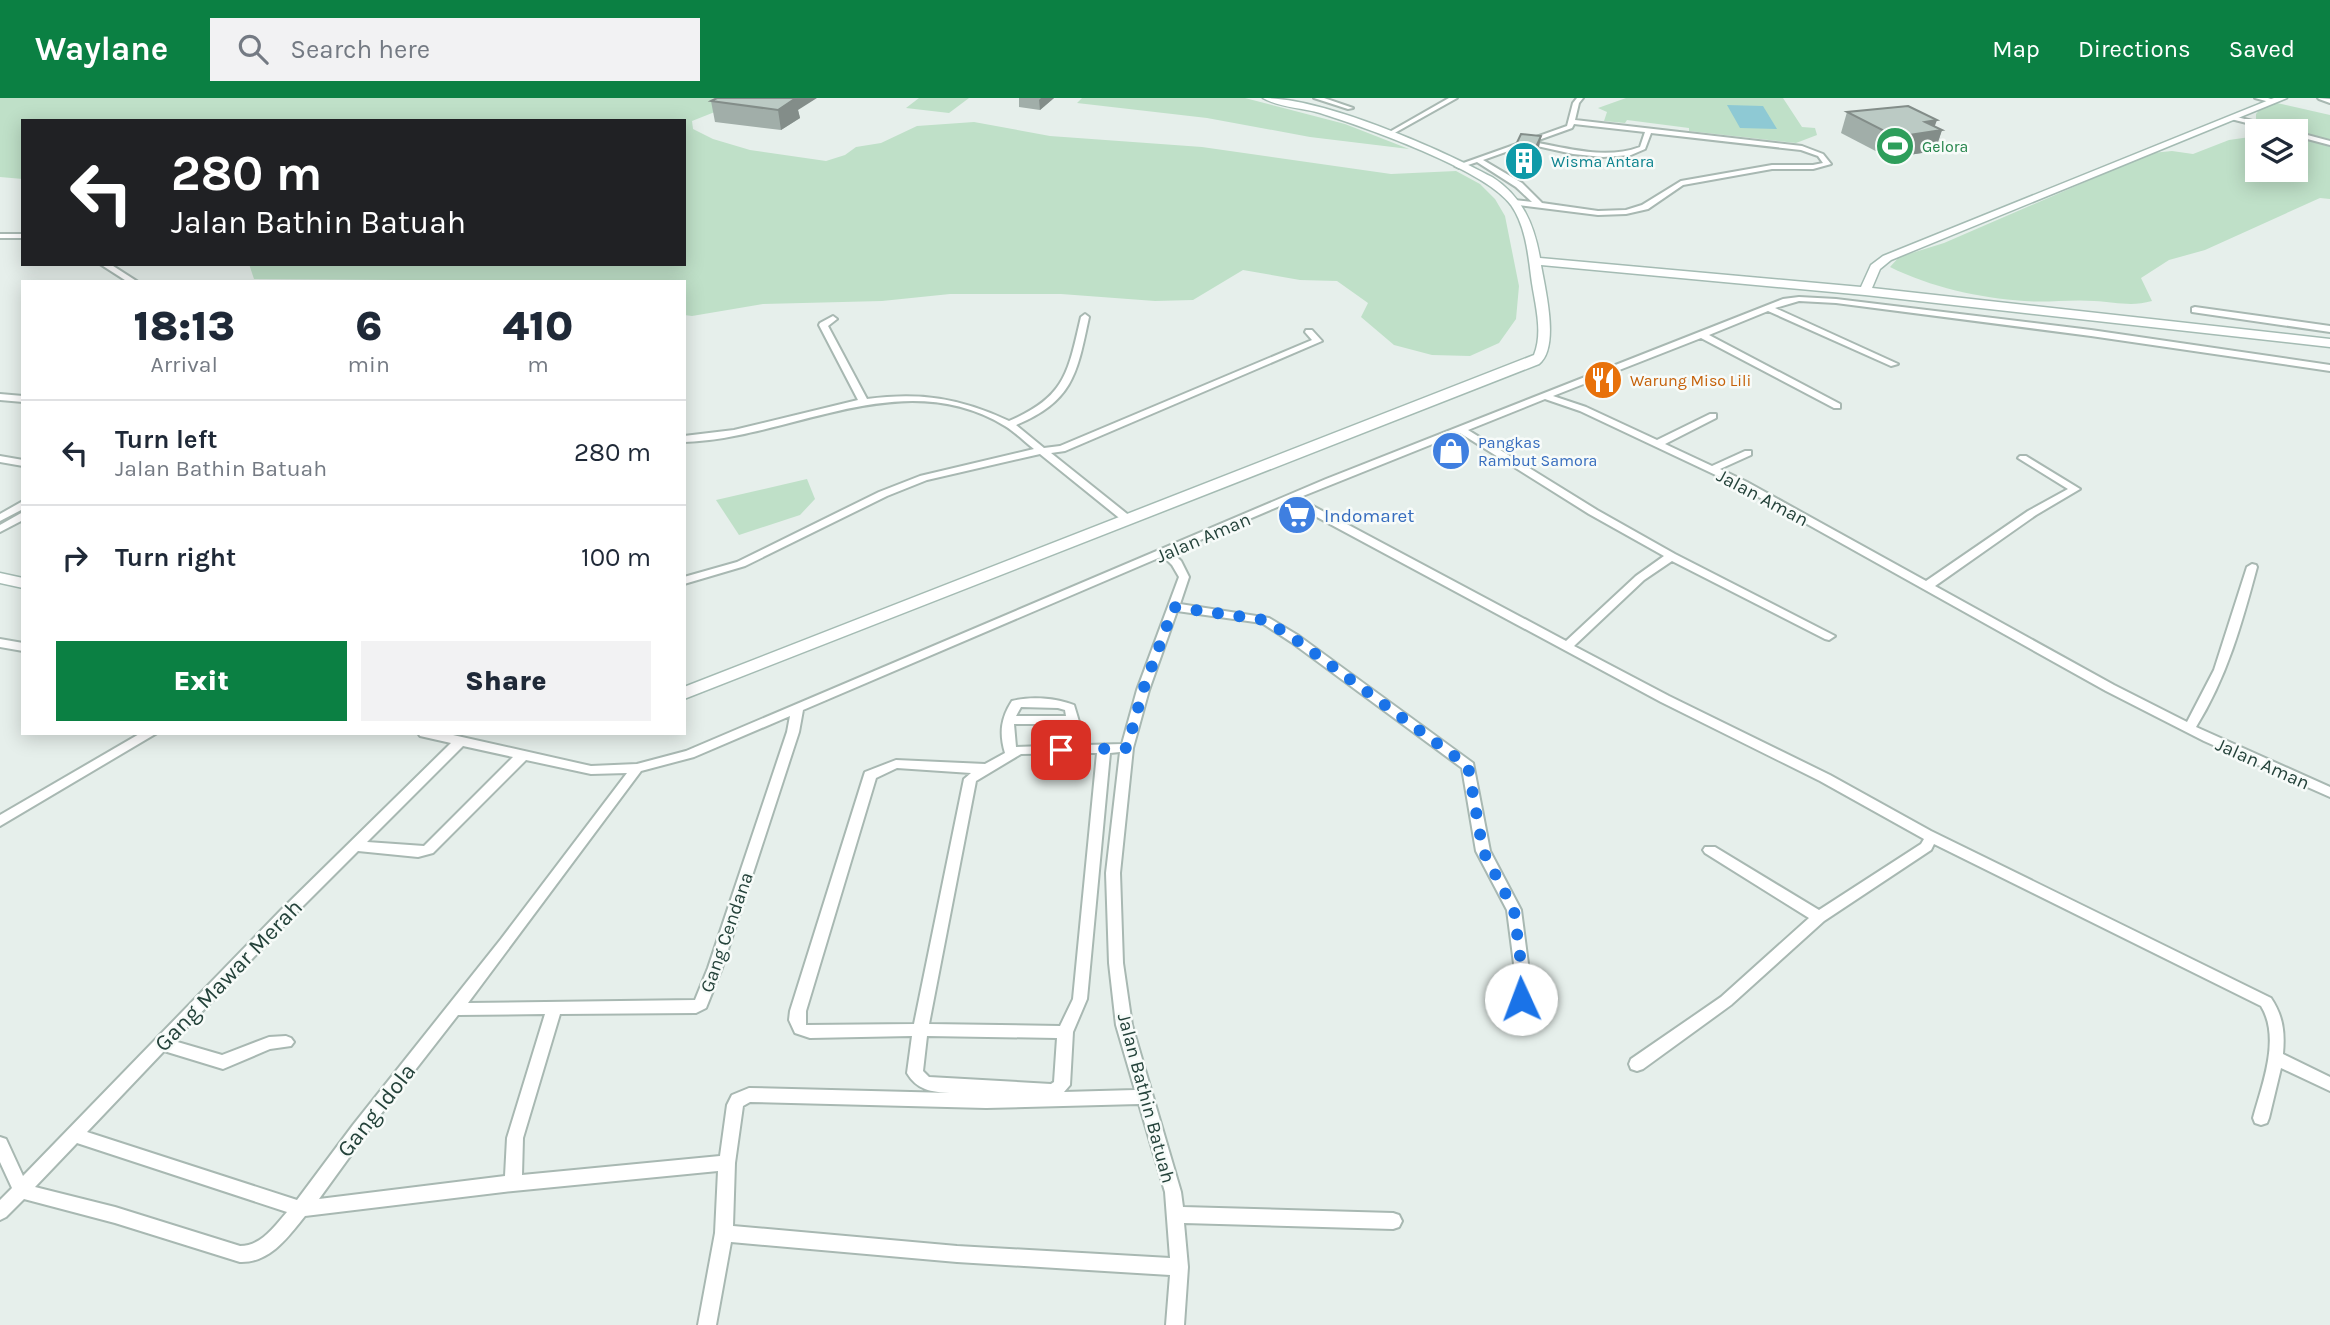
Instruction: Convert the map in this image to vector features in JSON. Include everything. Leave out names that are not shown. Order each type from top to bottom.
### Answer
[{"type":"street","points":[[686,692],[1535,361],[1543,352],[1544,335],[1536,261],[1528,230],[1514,202],[1498,186],[1389,134],[1288,100],[1268,98]]},
{"type":"street","points":[[1317,98],[1350,108]]},
{"type":"street","points":[[1389,134],[1454,98]]},
{"type":"street","points":[[1459,166],[1570,127],[1576,103],[1580,98]]},
{"type":"street","points":[[2258,98],[2277,100]]},
{"type":"street","points":[[2320,98],[2330,100]]},
{"type":"street","points":[[1865,291],[1875,267],[1887,258],[2277,100]]},
{"type":"street","points":[[2232,118],[2245,121]]},
{"type":"street","points":[[1514,202],[1598,213],[1626,212],[1644,207],[1681,183],[1772,167],[1813,167],[1827,164],[1821,155],[1802,148],[1572,121]]},
{"type":"street","points":[[1524,143],[1603,154],[1627,153],[1643,148],[1649,130]]},
{"type":"street","points":[[2308,137],[2330,143]]},
{"type":"street","points":[[1479,160],[1519,185],[1539,205]]},
{"type":"street","points":[[0,236],[21,236]]},
{"type":"street","points":[[1536,261],[1865,291],[2330,343]]},
{"type":"street","points":[[107,266],[131,280]]},
{"type":"street","points":[[1547,397],[1701,334],[1799,299],[2091,333],[2330,368]]},
{"type":"street","points":[[1768,308],[1894,364]]},
{"type":"street","points":[[2195,310],[2330,329]]},
{"type":"street","points":[[1009,424],[1042,409],[1065,389],[1085,317]]},
{"type":"street","points":[[833,319],[824,325],[863,401]]},
{"type":"street","points":[[686,580],[741,564],[883,494],[924,478],[1040,451],[1062,449],[1317,342],[1318,339],[1309,332]]},
{"type":"street","points":[[1701,334],[1838,406]]},
{"type":"street","points":[[0,397],[21,399]]},
{"type":"street","points":[[686,439],[723,436],[863,401],[890,397],[950,401],[991,414],[1009,424],[1127,519]]},
{"type":"street","name":"Jalan Aman","points":[[432,735],[592,770],[637,768],[690,754],[1330,481],[1547,397],[1583,409],[1712,469],[2110,688],[2189,728],[2330,792]]},
{"type":"street","points":[[1657,444],[1713,416]]},
{"type":"street","points":[[1461,430],[1593,512],[1671,556],[1829,636]]},
{"type":"street","points":[[1712,469],[1748,453]]},
{"type":"street","points":[[1927,586],[2032,513],[2076,489],[2023,458]]},
{"type":"street","points":[[0,459],[21,464]]},
{"type":"street","points":[[1291,499],[1932,836],[2266,1002],[2273,1011],[2276,1058],[2261,1118]]},
{"type":"street","points":[[0,517],[21,505]]},
{"type":"street","points":[[0,529],[21,516]]},
{"type":"street","name":"Jalan Bathin Batuah","points":[[1165,552],[1178,563],[1184,578],[1143,690],[1127,748],[1113,852],[1115,938],[1124,1024],[1173,1192],[1179,1267],[1175,1325]]},
{"type":"street","points":[[1567,646],[1640,578],[1671,556]]},
{"type":"street","points":[[2189,728],[2201,712],[2219,676],[2252,567]]},
{"type":"street","points":[[0,578],[21,583]]},
{"type":"street","points":[[1174,607],[1265,620],[1468,766],[1483,851],[1514,910],[1524,987],[1521,999]]},
{"type":"street","points":[[0,643],[21,647]]},
{"type":"street","name":"Gang Cendana","points":[[457,1009],[554,1010],[696,1007],[701,1004],[793,732],[798,707]]},
{"type":"street","points":[[1011,752],[1006,738],[1009,720],[1074,720],[1081,750]]},
{"type":"street","points":[[0,821],[148,735]]},
{"type":"street","name":"Gang Mawar Merah","points":[[0,1212],[355,846],[460,742]]},
{"type":"street","points":[[1104,750],[1080,999],[1065,1032],[1062,1085],[1054,1091],[925,1083],[915,1073],[920,1030],[970,779],[1011,752],[1023,749],[1127,748]]},
{"type":"street","points":[[355,846],[418,852],[428,850],[522,756]]},
{"type":"street","points":[[987,769],[897,764],[870,775],[797,1020],[800,1029],[810,1032],[1065,1032]]},
{"type":"street","name":"Gang Idola","points":[[22,1191],[248,1255],[256,1253],[270,1243],[300,1209],[349,1142],[457,1009],[637,768]]},
{"type":"street","points":[[1637,1064],[1726,1001],[1818,917],[1926,847],[1932,836]]},
{"type":"street","points":[[1710,850],[1818,917]]},
{"type":"street","points":[[513,1183],[515,1138],[554,1010]]},
{"type":"street","points":[[162,1044],[223,1062],[269,1043],[286,1042]]},
{"type":"street","points":[[2276,1058],[2330,1084]]},
{"type":"street","points":[[707,1325],[724,1233],[727,1163],[738,1100],[749,1095],[986,1101],[1146,1097]]},
{"type":"street","points":[[75,1135],[300,1209],[513,1183],[727,1163]]},
{"type":"street","points":[[0,1144],[22,1191]]},
{"type":"street","points":[[1174,1214],[1393,1221]]},
{"type":"street","points":[[724,1233],[957,1254],[1179,1267]]},
{"type":"green space","points":[[0,98],[750,98],[692,121],[693,129],[713,139],[750,150],[826,161],[845,155],[856,147],[881,143],[917,126],[974,122],[1050,136],[1202,147],[1391,174],[1456,171],[1480,184],[1495,199],[1505,216],[1519,286],[1516,319],[1499,343],[1470,356],[1432,355],[1394,345],[1361,317],[1368,303],[1337,281],[1300,280],[1243,270],[1193,300],[1155,301],[1061,294],[950,294],[882,301],[763,304],[692,316],[686,315],[686,280],[254,279],[250,266],[686,266],[686,119],[21,119],[21,179],[0,177]]},
{"type":"green space","points":[[919,98],[969,98],[949,113],[906,108]]},
{"type":"green space","points":[[1082,98],[1245,98],[1345,124],[1409,149],[1310,137],[1207,118],[1077,103]]},
{"type":"green space","points":[[1626,98],[1783,98],[1802,127],[1815,128],[1817,135],[1796,143],[1689,131],[1689,128],[1627,120],[1625,123],[1604,121],[1607,112],[1598,108]]},
{"type":"green space","points":[[2277,103],[2330,115],[2330,199],[2320,198],[2205,250],[2169,260],[2141,278],[2152,301],[2130,304],[2007,299],[1938,286],[1890,267],[1899,257],[1944,243],[2152,153],[2172,151],[2193,154],[2229,140],[2245,138],[2245,182],[2308,182],[2308,119],[2256,119],[2260,109]]},
{"type":"green space","points":[[807,479],[815,499],[800,515],[739,535],[716,500]]},
{"type":"water","points":[[1727,105],[1763,106],[1777,129],[1740,128]]},
{"type":"building","points":[[717,98],[796,98],[778,110],[711,101]]},
{"type":"building","points":[[1908,106],[1937,120],[1925,122],[1942,130],[1896,137],[1847,112]]},
{"type":"building","points":[[1521,134],[1541,136],[1532,156],[1512,153]]},
{"type":"place","name":"Gelora","points":[[1895,146]]},
{"type":"place","name":"Wisma Antara","points":[[1524,161]]},
{"type":"place","name":"Warung Miso Lili","points":[[1603,380]]},
{"type":"place","name":"Pangkas Rambut Samora","points":[[1451,451]]},
{"type":"place","name":"Indomaret","points":[[1297,515]]},
{"type":"route","points":[[1061,750],[1127,748],[1143,690],[1174,607],[1265,620],[1468,766],[1483,851],[1514,910],[1524,987],[1521,999]]}]
